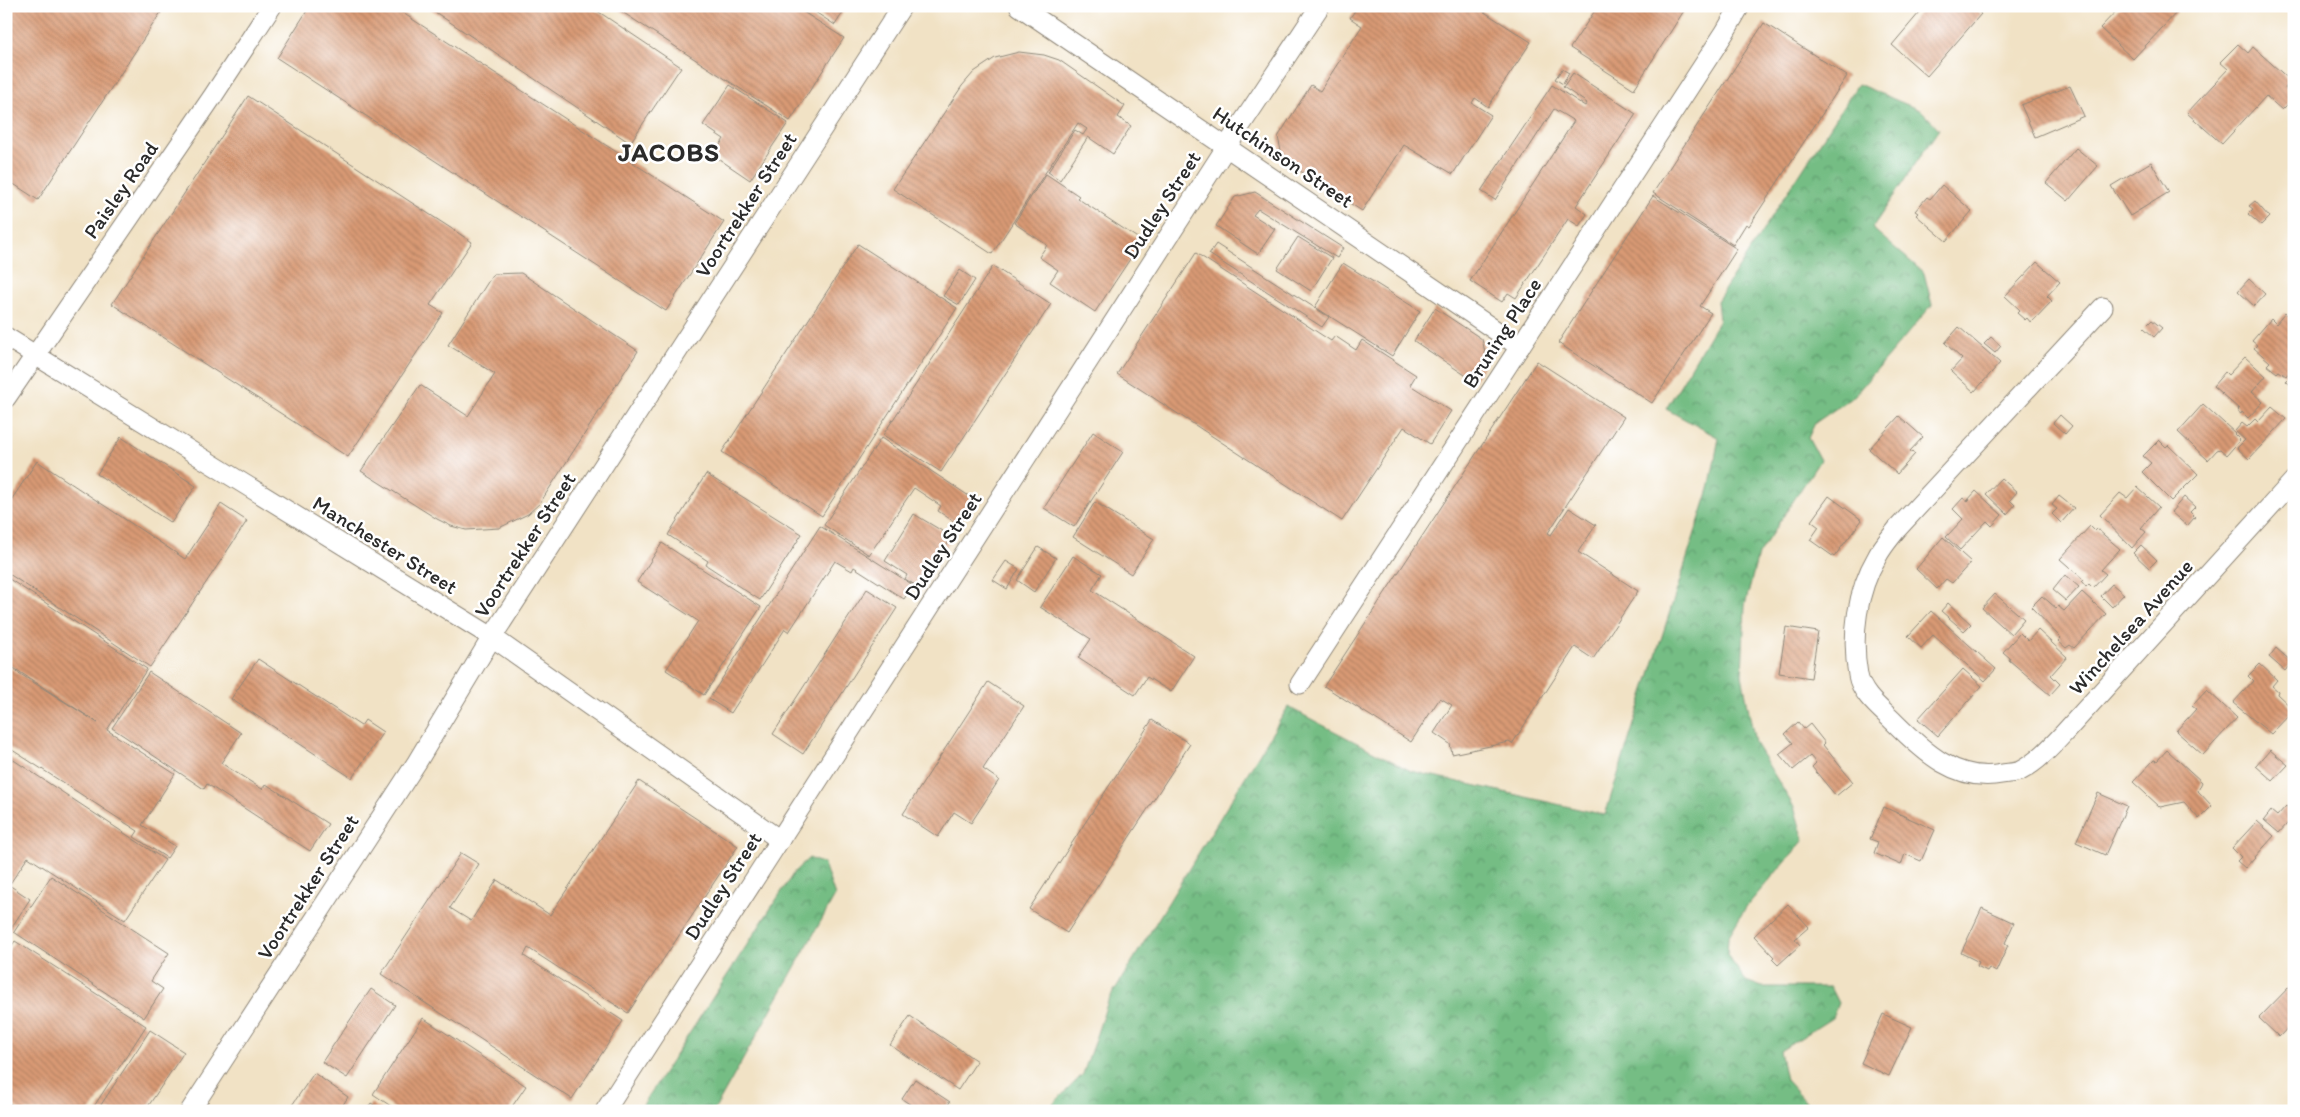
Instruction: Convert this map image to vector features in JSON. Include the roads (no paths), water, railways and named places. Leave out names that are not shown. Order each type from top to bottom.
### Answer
[{"type":"street","name":"Paisley Road","points":[[6,398],[213,96],[272,6]]},
{"type":"street","name":"Voortrekker Street","points":[[190,1111],[416,762],[492,637],[902,6]]},
{"type":"street","name":"Hutchinson Street","points":[[1019,6],[1520,347]]},
{"type":"street","name":"Dudley Street","points":[[605,1111],[1227,146],[1320,6]]},
{"type":"street","name":"Bruning Place","points":[[1300,684],[1720,40],[1740,6]]},
{"type":"street","name":"Winchelsea Avenue","points":[[2103,307],[1896,529],[1876,557],[1858,600],[1856,642],[1858,676],[1867,695],[1900,728],[1943,764],[1961,774],[1984,777],[2020,771],[2041,756],[2108,687],[2294,480]]},
{"type":"street","name":"Manchester Street","points":[[6,338],[492,637],[780,840]]},
{"type":"district","name":"JACOBS","points":[[669,152]]}]
